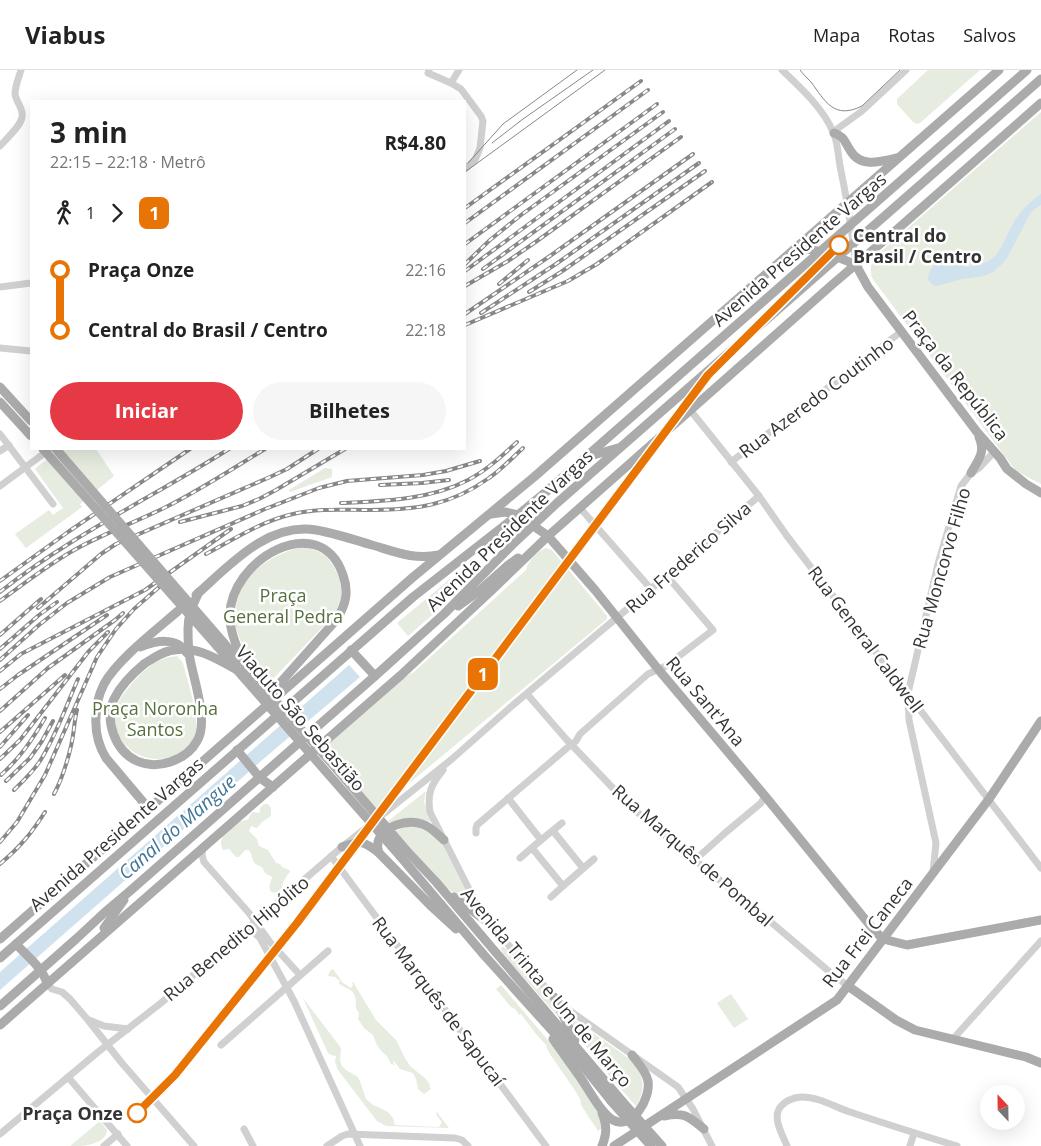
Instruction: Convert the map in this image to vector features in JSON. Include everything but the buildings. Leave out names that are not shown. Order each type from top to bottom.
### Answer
[{"type":"main road","name":"Avenida Presidente Vargas","points":[[0,939],[412,578],[534,477],[848,204],[999,70]]},
{"type":"main road","name":"Avenida Presidente Vargas","points":[[0,958],[19,947],[240,754],[351,650],[419,592],[518,515],[587,456],[1027,70]]},
{"type":"main road","name":"Avenida Presidente Vargas","points":[[0,1006],[130,891],[256,774],[375,676],[444,614],[532,525],[1041,79]]},
{"type":"main road","name":"Avenida Presidente Vargas","points":[[0,1025],[401,675],[548,536],[827,289],[1041,104]]},
{"type":"main road","points":[[834,133],[843,138],[852,154],[863,162],[900,158]]},
{"type":"main road","points":[[794,250],[802,248],[819,252],[856,265]]},
{"type":"main road","name":"Praça da República","points":[[856,265],[868,286],[902,332],[1007,469],[1014,476],[1041,493]]},
{"type":"main road","points":[[0,387],[30,420]]},
{"type":"main road","points":[[0,402],[30,435]]},
{"type":"main road","points":[[971,474],[982,450],[977,432]]},
{"type":"main road","points":[[587,456],[620,447]]},
{"type":"main road","points":[[45,450],[220,644]]},
{"type":"main road","points":[[57,450],[220,644]]},
{"type":"main road","points":[[488,515],[504,512],[518,515]]},
{"type":"main road","name":"Rua Sant'Ana","points":[[518,515],[548,536],[595,590],[873,929],[883,938]]},
{"type":"main road","points":[[241,669],[212,656],[190,650],[179,649],[158,655],[133,674],[113,700],[110,714],[111,727],[116,741],[123,751],[137,761],[153,764],[171,762],[185,755],[198,741],[203,717],[190,656],[188,628],[189,616],[196,596],[234,562],[260,543],[282,532],[300,529],[316,530],[405,555],[427,558],[440,555]]},
{"type":"main road","points":[[239,729],[337,619],[343,609],[346,597],[346,582],[342,570],[326,550],[314,545],[299,543],[287,546],[265,556],[244,576],[237,587],[232,601],[230,618],[241,669]]},
{"type":"main road","points":[[444,614],[479,591],[518,558],[529,553]]},
{"type":"main road","points":[[149,808],[106,758],[101,749],[97,738],[96,710],[105,682],[113,671],[129,654],[178,611]]},
{"type":"main road","points":[[129,654],[151,643],[171,641],[184,647],[190,656]]},
{"type":"main road","name":"Viaduto São Sebastião","points":[[220,644],[403,853]]},
{"type":"main road","points":[[351,650],[375,676]]},
{"type":"main road","name":"Rua Frei Caneca","points":[[614,1146],[837,1000],[989,800],[1041,721]]},
{"type":"main road","points":[[240,754],[256,774],[273,787]]},
{"type":"main road","points":[[380,853],[378,847],[379,838],[389,828],[400,824],[420,823],[430,827],[444,840]]},
{"type":"main road","points":[[342,847],[360,842],[380,853],[432,907],[484,955]]},
{"type":"main road","name":"Avenida Trinta e Um de Março","points":[[403,853],[436,882],[662,1146]]},
{"type":"main road","name":"Avenida Trinta e Um de Março","points":[[403,853],[484,955],[651,1146]]},
{"type":"main road","points":[[436,882],[490,924]]},
{"type":"main road","points":[[88,948],[107,925],[130,891]]},
{"type":"main road","points":[[883,938],[907,945],[1041,920]]},
{"type":"main road","points":[[19,947],[40,970],[47,984]]},
{"type":"main road","points":[[848,986],[915,1030],[1041,1059]]},
{"type":"main road","points":[[554,997],[580,1052]]},
{"type":"main road","points":[[540,1018],[599,1106],[615,1122],[632,1118],[641,1108],[647,1093],[646,1075],[632,1055]]},
{"type":"main road","points":[[1026,1057],[1041,1063]]},
{"type":"main road","points":[[599,1106],[606,1122],[602,1146]]},
{"type":"main road","points":[[659,1117],[676,1114],[683,1115],[704,1129]]},
{"type":"street","points":[[0,146],[20,122],[22,116],[22,111],[15,95],[21,70]]},
{"type":"street","points":[[451,83],[459,70]]},
{"type":"street","points":[[782,70],[811,99],[834,133],[848,204],[856,265]]},
{"type":"street","points":[[834,133],[862,111],[906,70]]},
{"type":"street","points":[[429,71],[460,89],[469,99],[483,122],[479,151],[475,160],[466,168]]},
{"type":"street","points":[[0,287],[30,282]]},
{"type":"street","name":"Rua Azeredo Coutinho","points":[[731,462],[902,332]]},
{"type":"street","points":[[0,348],[30,351]]},
{"type":"street","name":"Rua General Caldwell","points":[[691,411],[758,496],[1041,868]]},
{"type":"street","points":[[0,434],[52,504]]},
{"type":"street","points":[[0,451],[9,445]]},
{"type":"street","points":[[0,486],[49,450]]},
{"type":"street","name":"Rua Moncorvo Filho","points":[[933,872],[936,842],[909,720],[908,693],[938,564],[962,486],[971,474],[994,452]]},
{"type":"street","name":"Rua Frederico Silva","points":[[617,618],[758,496]]},
{"type":"street","points":[[580,508],[651,589]]},
{"type":"street","points":[[476,833],[477,825],[572,745],[580,734],[648,674],[666,666],[713,630],[667,576]]},
{"type":"street","name":"Rua Benedito Hipólito","points":[[0,1134],[107,1044],[161,1002],[331,856],[452,759],[617,618]]},
{"type":"street","name":"Rua Marquês de Pombal","points":[[526,694],[631,806],[848,986]]},
{"type":"street","name":"Avenida Trinta e Um de Março","points":[[452,759],[433,782],[428,802],[430,812],[476,904],[490,924],[554,997],[575,1015],[678,1088],[687,1099]]},
{"type":"street","points":[[695,860],[761,803],[765,796]]},
{"type":"street","points":[[508,798],[541,840]]},
{"type":"street","points":[[520,858],[562,823]]},
{"type":"street","points":[[552,831],[583,868]]},
{"type":"street","points":[[203,847],[202,855],[204,862],[300,975]]},
{"type":"street","points":[[532,848],[562,886]]},
{"type":"street","name":"Rua Marquês de Sapucaí","points":[[331,856],[546,1146]]},
{"type":"street","points":[[550,897],[594,859]]},
{"type":"street","points":[[248,927],[260,938],[287,987],[360,1146]]},
{"type":"street","points":[[953,1039],[1041,941]]},
{"type":"street","points":[[221,1045],[328,951]]},
{"type":"street","points":[[47,984],[52,989],[62,992],[88,1020],[194,1146]]},
{"type":"street","points":[[88,1020],[104,1026],[128,1029]]},
{"type":"street","points":[[68,1077],[127,1146]]},
{"type":"street","points":[[787,1146],[777,1119],[779,1109],[786,1102],[794,1098],[803,1097],[813,1098],[848,1112],[957,1146]]},
{"type":"street","points":[[687,1099],[712,1146]]},
{"type":"street","points":[[244,1129],[253,1146]]},
{"type":"street","points":[[910,1146],[914,1133]]},
{"type":"street","points":[[104,1146],[118,1134]]},
{"type":"street","points":[[327,1146],[345,1134],[455,1138],[462,1140],[468,1146]]},
{"type":"green space","points":[[928,70],[980,70],[917,124],[897,104],[897,99]]},
{"type":"green space","points":[[1041,112],[1041,484],[1016,471],[872,278],[871,269],[876,256]]},
{"type":"green space","points":[[59,450],[97,450],[114,476],[80,504],[82,507],[26,548],[15,534],[49,510],[53,515],[63,508],[35,469]]},
{"type":"green space","points":[[325,468],[332,469],[332,477],[290,492],[289,490]]},
{"type":"green space","name":"Praça General Pedra","points":[[302,547],[315,550],[326,556],[340,579],[342,596],[335,614],[269,683],[250,659],[240,638],[235,622],[236,605],[242,587],[260,566],[276,556]]},
{"type":"green space","points":[[546,548],[552,550],[607,616],[607,619],[377,810],[323,749],[403,678],[414,672],[526,570],[536,554]]},
{"type":"green space","points":[[450,579],[456,580],[457,588],[431,616],[408,636],[397,623]]},
{"type":"green space","name":"Praça Noronha Santos","points":[[177,656],[183,663],[192,697],[196,716],[195,734],[192,741],[186,747],[172,756],[158,759],[145,757],[134,752],[124,743],[117,732],[115,719],[117,705],[121,697],[146,669],[161,660]]},
{"type":"green space","points":[[426,791],[424,802],[431,822],[410,819],[389,824],[387,822]]},
{"type":"green space","points":[[264,804],[268,804],[271,808],[271,816],[257,828],[251,826],[249,831],[257,839],[259,846],[268,850],[276,863],[290,871],[280,891],[275,893],[271,892],[269,887],[272,877],[254,862],[249,850],[245,850],[239,857],[236,857],[229,849],[223,850],[221,844],[222,838],[232,827],[244,820],[248,820],[251,813],[259,813],[260,808]]},
{"type":"green space","points":[[406,827],[422,829],[431,833],[439,840],[475,909],[443,885],[395,831]]},
{"type":"green space","points":[[503,946],[507,948],[551,999],[562,1021],[502,953],[500,949]]},
{"type":"green space","points":[[333,969],[343,983],[351,988],[353,982],[376,1020],[396,1040],[410,1066],[426,1079],[431,1089],[425,1095],[418,1089],[413,1073],[400,1069],[394,1061],[395,1065],[391,1064],[387,1056],[377,1045],[373,1035],[364,1028],[358,1019],[359,1013],[356,1008],[354,994],[340,984],[338,982],[341,982],[335,977],[328,976]]},
{"type":"green space","points":[[501,985],[558,1052],[593,1104],[600,1115],[602,1128],[598,1131],[581,1105],[576,1092],[550,1054],[547,1046],[521,1014],[519,1015],[511,1007],[496,989]]},
{"type":"green space","points":[[731,994],[748,1019],[734,1028],[717,1003]]},
{"type":"green space","points":[[303,998],[341,1048],[340,1061],[342,1066],[358,1077],[366,1099],[373,1105],[388,1112],[393,1118],[395,1125],[439,1127],[442,1122],[437,1116],[436,1111],[449,1128],[386,1126],[377,1121],[338,1070],[335,1062],[336,1056],[328,1053]]},
{"type":"green space","points":[[569,1016],[627,1057],[637,1068],[643,1086],[636,1106],[590,1052]]},
{"type":"green space","points":[[100,1121],[107,1130],[101,1140],[87,1145],[70,1146]]},
{"type":"water","points":[[1041,194],[1041,205],[1031,212],[1007,258],[993,272],[984,276],[962,279],[938,286],[934,286],[928,280],[932,267],[943,259],[954,261],[967,267],[987,262],[993,258],[1020,214],[1029,203]]},
{"type":"water","name":"Canal do Mangue","points":[[349,665],[360,677],[261,761],[0,990],[0,972]]},
{"type":"tram line","points":[[468,163],[503,124],[577,70]]},
{"type":"tram line","points":[[492,143],[593,70]]},
{"type":"tram line","points":[[466,171],[605,70]]},
{"type":"tram line","points":[[800,70],[826,102],[837,110],[844,111],[862,106],[900,70]]},
{"type":"railway","points":[[466,207],[641,81]]},
{"type":"railway","points":[[466,222],[648,90]]},
{"type":"railway","points":[[466,243],[657,104]]},
{"type":"railway","points":[[466,263],[490,240],[521,215],[663,112]]},
{"type":"railway","points":[[466,270],[669,121]]},
{"type":"railway","points":[[483,269],[675,129]]},
{"type":"railway","points":[[466,285],[508,261],[537,241],[681,137]]},
{"type":"railway","points":[[466,313],[693,154]]},
{"type":"railway","points":[[481,313],[556,264],[699,163]]},
{"type":"railway","points":[[529,292],[561,272],[705,171]]},
{"type":"railway","points":[[466,325],[568,281],[597,264],[712,182]]},
{"type":"railway","points":[[499,284],[528,260]]},
{"type":"railway","points":[[341,503],[422,496],[453,487],[482,472],[517,442]]},
{"type":"railway","points":[[206,554],[259,526],[293,514],[321,510],[402,509],[446,500],[460,495],[489,478],[523,448]]},
{"type":"railway","points":[[0,581],[189,450]]},
{"type":"railway","points":[[0,592],[83,535],[227,450]]},
{"type":"railway","points":[[0,601],[47,567],[76,549],[179,500],[263,450]]},
{"type":"railway","points":[[38,608],[101,554],[116,544],[270,477],[287,469],[316,450]]},
{"type":"railway","points":[[180,522],[242,506],[259,499],[343,450]]},
{"type":"railway","points":[[0,660],[67,603],[110,577],[265,509],[319,488],[347,481],[423,475],[446,471],[480,461]]},
{"type":"railway","points":[[380,485],[449,480]]},
{"type":"railway","points":[[0,671],[21,654],[145,590],[231,529]]},
{"type":"railway","points":[[0,842],[17,822],[45,775],[97,657],[116,629],[134,609],[166,581]]},
{"type":"railway","points":[[0,635],[41,599]]},
{"type":"railway","points":[[0,649],[57,602]]},
{"type":"railway","points":[[0,711],[48,668],[123,613]]},
{"type":"railway","points":[[0,689],[107,615]]},
{"type":"railway","points":[[0,759],[20,740],[89,651],[108,632]]},
{"type":"railway","points":[[0,732],[65,675]]},
{"type":"railway","points":[[14,790],[34,769],[46,751],[78,679]]},
{"type":"railway","points":[[54,794],[68,759],[77,710]]},
{"type":"railway","points":[[0,747],[28,715]]},
{"type":"railway","points":[[1,775],[25,748],[45,718]]},
{"type":"railway","points":[[6,781],[30,758],[53,721]]},
{"type":"railway","points":[[0,864],[25,840],[45,812]]},
{"type":"metro line","name":"1","points":[[137,1113],[175,1075],[297,923],[708,375],[839,245]]},
{"type":"place","name":"Central do Brasil / Centro","points":[[839,245]]},
{"type":"place","name":"Praça Onze","points":[[137,1113]]}]
